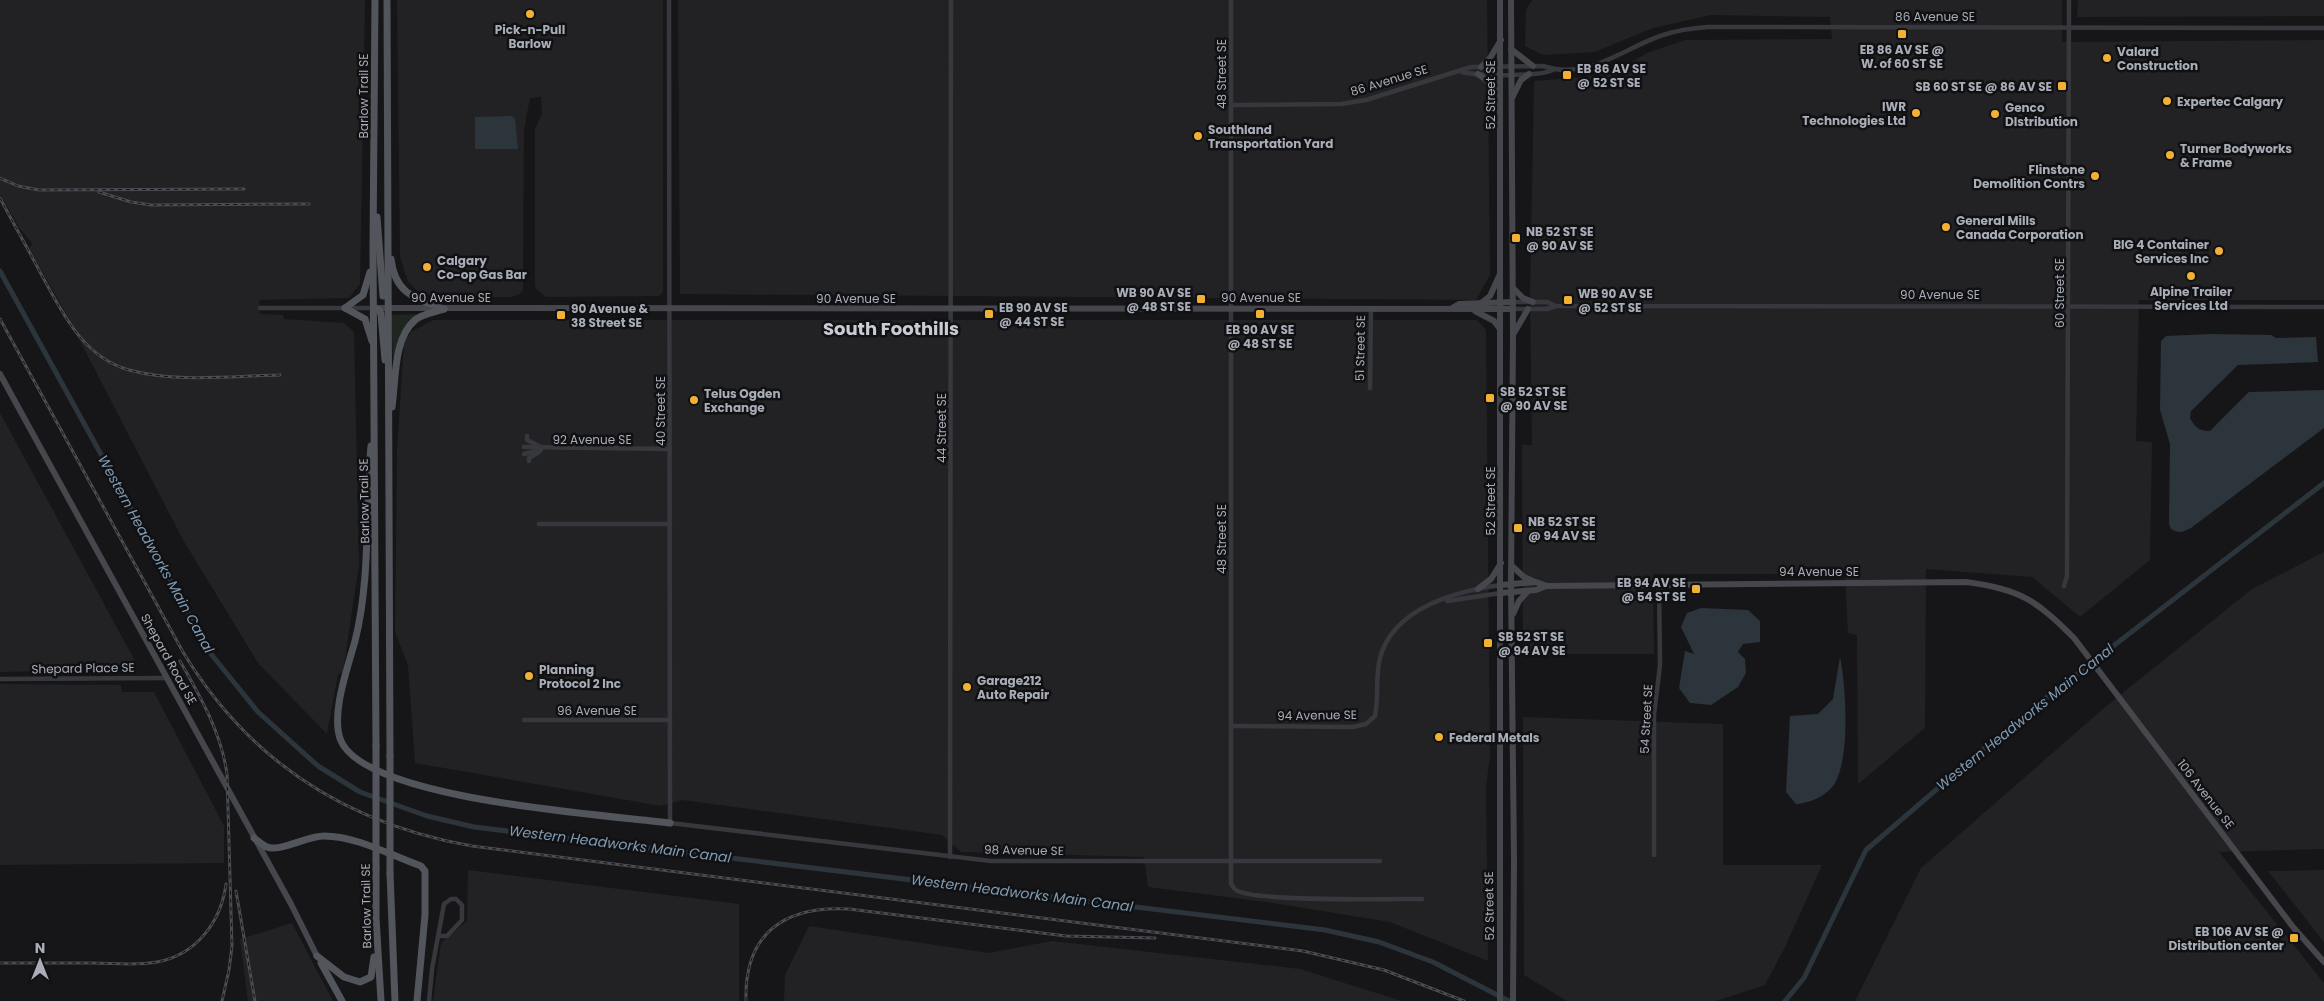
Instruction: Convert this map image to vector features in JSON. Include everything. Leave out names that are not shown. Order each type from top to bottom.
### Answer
[{"type":"main road","name":"Barlow Trail SE","points":[[375,0],[373,248],[375,354],[376,918],[380,1001]]},
{"type":"main road","name":"Barlow Trail SE","points":[[387,0],[390,873],[395,1001]]},
{"type":"main road","points":[[373,187],[376,196],[383,298],[388,308]]},
{"type":"main road","points":[[388,217],[393,270],[400,286],[414,297],[444,309]]},
{"type":"main road","points":[[344,308],[359,299],[366,289],[373,248]]},
{"type":"main road","points":[[344,308],[365,319],[375,354]]},
{"type":"main road","points":[[374,308],[379,310],[381,314],[383,350],[389,375]]},
{"type":"main road","points":[[388,437],[401,341],[416,319],[444,309]]},
{"type":"main road","points":[[375,411],[362,598],[338,717],[340,740],[348,752],[366,766],[428,789],[499,802],[670,823]]},
{"type":"main road","points":[[254,838],[267,847],[274,848],[302,838],[337,837],[421,866],[425,871],[425,915],[417,1001]]},
{"type":"main road","points":[[317,956],[344,978],[352,982],[367,981],[371,977],[373,969],[373,927],[376,918]]},
{"type":"main road","points":[[317,956],[342,1001]]},
{"type":"street","name":"40 Street SE","points":[[669,0],[670,823]]},
{"type":"street","name":"44 Street SE","points":[[950,857],[951,0]]},
{"type":"street","name":"48 Street SE","points":[[1230,0],[1232,105],[1231,884],[1235,890],[1252,895],[1298,898],[1422,899]]},
{"type":"street","name":"52 Street SE","points":[[1500,0],[1502,271],[1500,306],[1500,1001]]},
{"type":"street","name":"52 Street SE","points":[[1511,0],[1513,1001]]},
{"type":"street","name":"60 Street SE","points":[[2064,586],[2068,576],[2069,0]]},
{"type":"street","name":"86 Avenue SE","points":[[1232,105],[1341,104],[1366,100],[1428,79],[1461,72],[1471,67],[1501,66],[1529,74],[1595,66],[1661,35],[1682,29],[1708,27],[2069,26],[2324,28]]},
{"type":"street","points":[[1481,67],[1490,58],[1501,39]]},
{"type":"street","points":[[1511,50],[1533,66]]},
{"type":"street","name":"86 Avenue SE","points":[[1461,72],[1501,74],[1533,66],[1554,70]]},
{"type":"street","points":[[1478,74],[1500,91]]},
{"type":"street","points":[[1511,102],[1521,80],[1529,74]]},
{"type":"street","points":[[1481,303],[1490,296],[1502,271]]},
{"type":"street","points":[[1513,288],[1522,298],[1533,302]]},
{"type":"street","name":"90 Avenue SE","points":[[260,308],[1472,309],[1513,306],[1533,302],[1547,302],[1556,306]]},
{"type":"street","name":"90 Avenue SE","points":[[1452,308],[1459,304],[1481,303],[1500,306]]},
{"type":"street","name":"90 Avenue SE","points":[[1513,306],[1528,309],[1548,309],[1556,306],[2324,307]]},
{"type":"street","name":"51 Street SE","points":[[1370,388],[1371,308]]},
{"type":"street","points":[[1472,309],[1487,316],[1500,330]]},
{"type":"street","points":[[1513,336],[1528,309]]},
{"type":"street","name":"Shepard Road SE","points":[[0,374],[317,956]]},
{"type":"street","points":[[527,436],[527,440],[545,448]]},
{"type":"street","points":[[524,447],[545,448]]},
{"type":"street","points":[[524,454],[545,448]]},
{"type":"street","points":[[529,461],[529,458],[545,448]]},
{"type":"street","name":"92 Avenue SE","points":[[545,448],[670,449]]},
{"type":"street","points":[[539,524],[670,524]]},
{"type":"street","points":[[1478,589],[1491,579],[1501,562]]},
{"type":"street","points":[[1512,566],[1524,577],[1536,582]]},
{"type":"street","name":"94 Avenue SE","points":[[1232,726],[1353,727],[1366,724],[1375,716],[1377,669],[1381,655],[1390,636],[1407,618],[1420,609],[1478,589],[1536,582],[1547,586]]},
{"type":"street","name":"94 Avenue SE","points":[[1440,601],[1528,591],[1547,586],[1659,583],[1966,582],[1986,584],[2011,590],[2032,600],[2048,611],[2074,638]]},
{"type":"street","name":"54 Street SE","points":[[1654,855],[1654,715],[1660,665],[1659,583]]},
{"type":"street","points":[[1511,618],[1519,601],[1528,591]]},
{"type":"street","name":"106 Avenue SE","points":[[2074,638],[2293,927],[2324,962]]},
{"type":"street","name":"Shepard Place SE","points":[[0,679],[167,678]]},
{"type":"street","name":"96 Avenue SE","points":[[524,720],[670,720]]},
{"type":"street","name":"98 Avenue SE","points":[[670,823],[991,861],[1380,861]]},
{"type":"street","points":[[429,1001],[432,969],[444,904],[451,899],[456,899],[462,906],[462,920],[447,936],[439,936]]},
{"type":"shaded area","points":[[0,0],[365,0],[360,284],[349,298],[259,300],[260,314],[283,315],[284,319],[344,323],[354,332],[359,564],[343,672],[338,674],[327,734],[258,663],[182,538],[63,308],[29,248],[33,244],[20,229],[0,194]]},
{"type":"shaded area","points":[[397,0],[663,0],[663,292],[659,296],[546,297],[537,290],[535,286],[535,129],[542,114],[541,97],[530,98],[524,130],[523,290],[520,294],[511,297],[437,297],[419,292],[408,282],[400,257]]},
{"type":"shaded area","points":[[678,0],[1487,0],[1490,275],[1476,300],[680,294]]},
{"type":"shaded area","points":[[1532,0],[2062,0],[2062,42],[2324,40],[2324,300],[2139,300],[2136,441],[2152,442],[2150,560],[2080,617],[2032,577],[1926,569],[1925,728],[1858,784],[1857,635],[1848,633],[1845,574],[1653,574],[1654,654],[1523,654],[1522,445],[1532,445],[1530,296],[1534,81],[1587,77],[1623,67],[1647,53],[1685,40],[1832,39],[1830,17],[1711,15],[1653,28],[1595,52],[1543,55],[1525,46],[1526,10]]},
{"type":"shaded area","points":[[2078,0],[2324,0],[2324,16],[2077,17]]},
{"type":"shaded area","points":[[512,116],[515,119],[518,149],[475,149],[475,117]]},
{"type":"shaded area","points":[[416,314],[417,317],[395,357],[393,357],[391,315]]},
{"type":"shaded area","points":[[433,320],[1477,320],[1486,330],[1490,756],[1486,786],[1488,961],[1390,922],[1273,903],[1148,887],[1144,857],[961,852],[942,835],[682,800],[661,806],[415,763],[408,665],[395,632],[397,450],[404,343],[411,332]]},
{"type":"shaded area","points":[[2211,334],[2271,335],[2276,338],[2316,337],[2318,362],[2238,365],[2191,411],[2190,418],[2193,424],[2203,431],[2210,431],[2249,392],[2324,390],[2324,428],[2191,528],[2179,532],[2171,529],[2169,524],[2170,444],[2160,410],[2161,341],[2166,336]]},
{"type":"shaded area","points":[[0,413],[134,659],[134,669],[0,672]]},
{"type":"shaded area","points":[[2324,552],[2324,849],[2219,852],[2324,983],[2324,1001],[1855,1001],[1921,868],[2104,708],[2252,589]]},
{"type":"shaded area","points":[[1701,608],[1748,610],[1760,621],[1760,642],[1743,644],[1738,652],[1745,659],[1746,673],[1738,687],[1711,705],[1690,703],[1679,688],[1685,651],[1694,654],[1681,627],[1687,613]]},
{"type":"shaded area","points":[[1840,657],[1844,686],[1845,742],[1839,774],[1833,786],[1821,796],[1811,801],[1796,804],[1786,792],[1790,716],[1818,714],[1833,699]]},
{"type":"shaded area","points":[[0,684],[121,685],[122,692],[154,692],[224,826],[224,863],[0,865]]},
{"type":"shaded area","points":[[1523,717],[1723,724],[1723,865],[1822,865],[1786,945],[1765,985],[1716,1001],[1567,1001],[1524,975]]},
{"type":"shaded area","points":[[468,870],[739,904],[739,1001],[433,1001],[441,943],[467,921]]},
{"type":"shaded area","points":[[2324,870],[2324,942],[2268,871]]},
{"type":"shaded area","points":[[292,923],[333,1001],[248,1001],[240,939]]},
{"type":"shaded area","points":[[809,926],[989,953],[1052,941],[1300,969],[1402,1001],[784,1001],[785,975]]},
{"type":"waterway","name":"Western Headworks Main Canal","points":[[0,271],[211,654],[258,712],[318,766],[360,792],[427,816],[474,827],[1325,930],[1379,942],[1433,962],[1509,1001]]},
{"type":"waterway","name":"Western Headworks Main Canal","points":[[1785,1001],[1804,978],[1866,850],[2015,722],[2324,483]]},
{"type":"railway","points":[[0,178],[18,186],[39,190],[244,189]]},
{"type":"railway","points":[[99,192],[131,202],[151,205],[309,204]]},
{"type":"railway","points":[[0,198],[65,316],[98,355],[113,364],[147,374],[185,378],[280,375]]},
{"type":"railway","points":[[0,319],[183,652],[209,691],[238,725],[270,755],[305,782],[343,804],[383,822],[426,836],[472,846],[1303,951],[1384,970],[1464,1001]]},
{"type":"railway","points":[[180,661],[203,702],[215,730],[227,774],[232,946],[222,1001]]},
{"type":"railway","points":[[0,963],[133,964],[157,962],[171,958],[184,952],[204,935],[219,911],[226,884]]},
{"type":"railway","points":[[236,891],[255,1001]]},
{"type":"railway","points":[[746,1001],[747,978],[752,958],[761,941],[772,928],[787,919],[805,912],[826,909],[849,909],[1066,936],[1155,938]]},
{"type":"place","name":"Pick-n-Pull Barlow","points":[[530,14]]},
{"type":"place","name":"EB 86 AV SE @ W. of 60 ST SE","points":[[1902,34]]},
{"type":"place","name":"Valard Construction","points":[[2107,58]]},
{"type":"place","name":"EB 86 AV SE @ 52 ST SE","points":[[1567,75]]},
{"type":"place","name":"SB 60 ST SE @ 86 AV SE","points":[[2062,86]]},
{"type":"place","name":"Expertec Calgary","points":[[2167,101]]},
{"type":"place","name":"IWR Technologies Ltd","points":[[1916,113]]},
{"type":"place","name":"Genco DIstribution","points":[[1995,114]]},
{"type":"place","name":"Southland Transportation Yard","points":[[1198,136]]},
{"type":"place","name":"Turner Bodyworks & Frame","points":[[2170,155]]},
{"type":"place","name":"Flinstone Demolition Contrs","points":[[2095,176]]},
{"type":"place","name":"General Mills Canada Corporation","points":[[1946,227]]},
{"type":"place","name":"NB 52 ST SE @ 90 AV SE","points":[[1516,238]]},
{"type":"place","name":"BIG 4 Container Services Inc","points":[[2219,251]]},
{"type":"place","name":"Calgary Co-op Gas Bar","points":[[427,267]]},
{"type":"place","name":"Alpine Trailer Services Ltd","points":[[2191,276]]},
{"type":"place","name":"WB 90 AV SE @ 48 ST SE","points":[[1201,299]]},
{"type":"place","name":"WB 90 AV SE @ 52 ST SE","points":[[1568,300]]},
{"type":"place","name":"EB 90 AV SE @ 44 ST SE","points":[[989,314]]},
{"type":"place","name":"EB 90 AV SE @ 48 ST SE","points":[[1260,314]]},
{"type":"place","name":"90 Avenue & 38 Street SE","points":[[561,315]]},
{"type":"place","name":"SB 52 ST SE @ 90 AV SE","points":[[1490,398]]},
{"type":"place","name":"Telus Ogden Exchange","points":[[694,400]]},
{"type":"place","name":"NB 52 ST SE @ 94 AV SE","points":[[1518,528]]},
{"type":"place","name":"EB 94 AV SE @ 54 ST SE","points":[[1696,589]]},
{"type":"place","name":"SB 52 ST SE @ 94 AV SE","points":[[1488,643]]},
{"type":"place","name":"Planning Protocol 2 Inc","points":[[529,676]]},
{"type":"place","name":"Garage212 Auto Repair","points":[[967,687]]},
{"type":"place","name":"Federal Metals","points":[[1439,737]]},
{"type":"place","name":"EB 106 AV SE @ Distribution center","points":[[2294,938]]},
{"type":"district","name":"South Foothills","points":[[891,328]]}]
